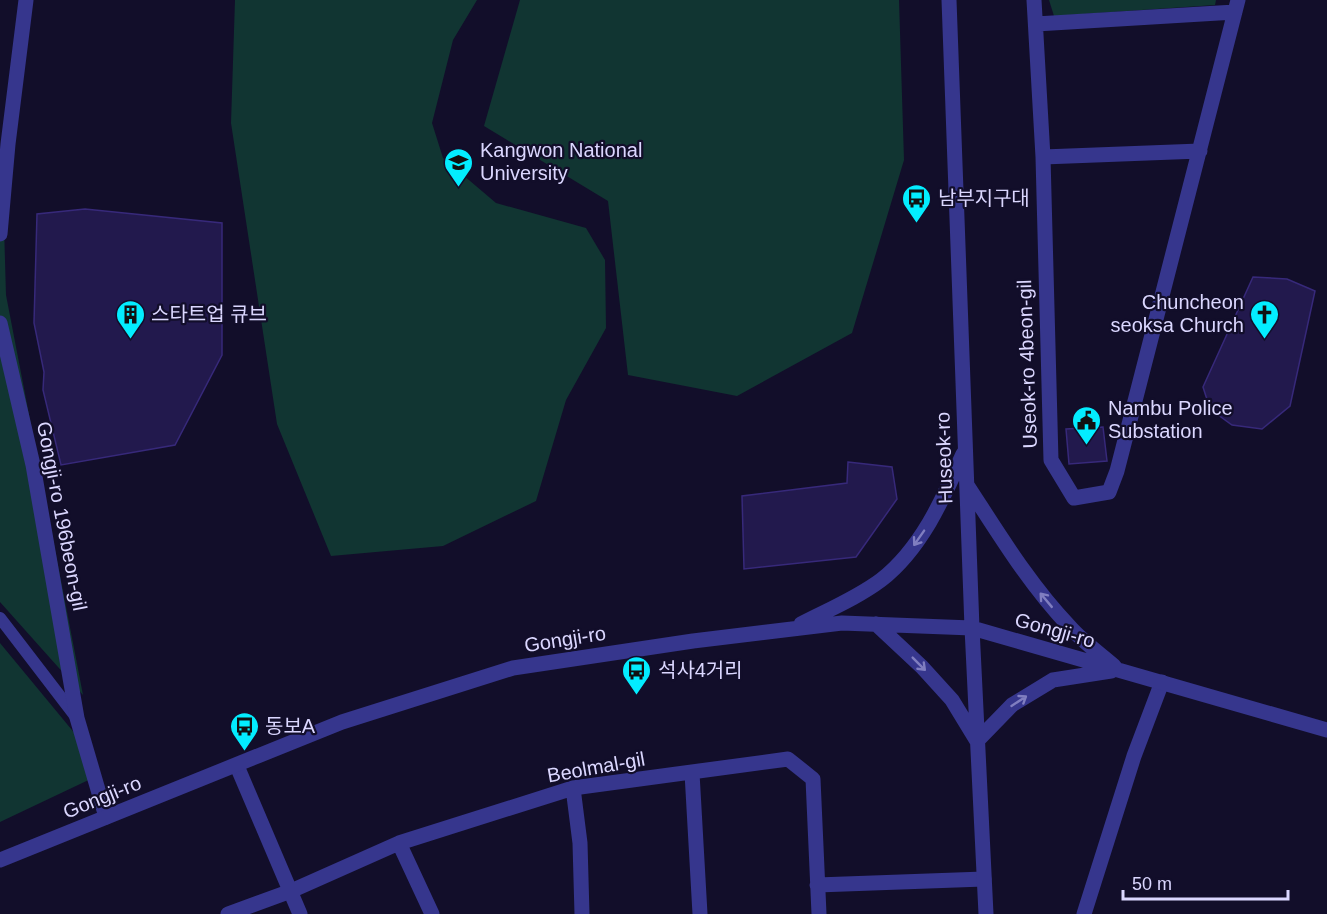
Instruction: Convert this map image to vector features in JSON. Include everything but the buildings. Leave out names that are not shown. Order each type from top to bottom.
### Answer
[{"type":"street","points":[[0,234],[4,144],[26,0]]},
{"type":"street","name":"Huseok-ro","points":[[949,0],[966,484],[986,914]]},
{"type":"street","name":"Useok-ro 4beon-gil","points":[[1034,0],[1042,157],[1051,460],[1074,498],[1109,492],[1117,471],[1236,6],[1036,24]]},
{"type":"street","points":[[1042,157],[1200,151]]},
{"type":"street","name":"Gongji-ro 196beon-gil","points":[[0,322],[33,465],[77,718],[106,817]]},
{"type":"street","points":[[791,629],[861,594],[883,579],[911,549],[937,512],[965,449]]},
{"type":"street","points":[[966,484],[1014,558],[1042,596],[1070,628],[1118,670]]},
{"type":"street","name":"Gongji-ro","points":[[0,860],[342,723],[513,668],[693,641],[842,623],[972,627],[1327,730]]},
{"type":"street","points":[[876,624],[922,667],[952,700],[977,741],[1012,705],[1053,680],[1118,670]]},
{"type":"street","points":[[1084,914],[1134,756],[1162,682]]},
{"type":"street","name":"Beolmal-gil","points":[[228,914],[291,891],[399,843],[573,788],[788,759],[813,779],[819,914]]},
{"type":"street","points":[[237,766],[300,914]]},
{"type":"street","points":[[692,773],[700,914]]},
{"type":"street","points":[[573,788],[580,843],[582,914]]},
{"type":"street","points":[[399,843],[432,914]]},
{"type":"street","points":[[817,885],[984,879]]},
{"type":"lane","name":"Gongji-ro 196beon-gil","points":[[0,618],[77,718]]},
{"type":"green space","points":[[235,0],[477,0],[453,40],[432,123],[443,158],[496,203],[586,228],[605,260],[606,328],[566,400],[536,501],[443,546],[331,556],[277,424],[231,123]]},
{"type":"green space","points":[[520,0],[899,0],[904,160],[852,333],[737,396],[628,375],[608,201],[484,126]]},
{"type":"green space","points":[[1049,0],[1216,0],[1215,5],[1054,16]]},
{"type":"green space","points":[[0,223],[4,226],[6,295],[83,695],[0,602]]},
{"type":"green space","points":[[0,643],[86,747],[97,776],[0,822]]},
{"type":"place","name":"Kangwon National University","points":[[459,188]]},
{"type":"place","name":"남부지구대","points":[[917,224]]},
{"type":"place","name":"스타트업 큐브","points":[[130,340]]},
{"type":"place","name":"Chuncheon seoksa Church","points":[[1265,340]]},
{"type":"place","name":"Nambu Police Substation","points":[[1087,446]]},
{"type":"place","name":"석사4거리","points":[[637,696]]},
{"type":"place","name":"동보A","points":[[244,752]]}]
